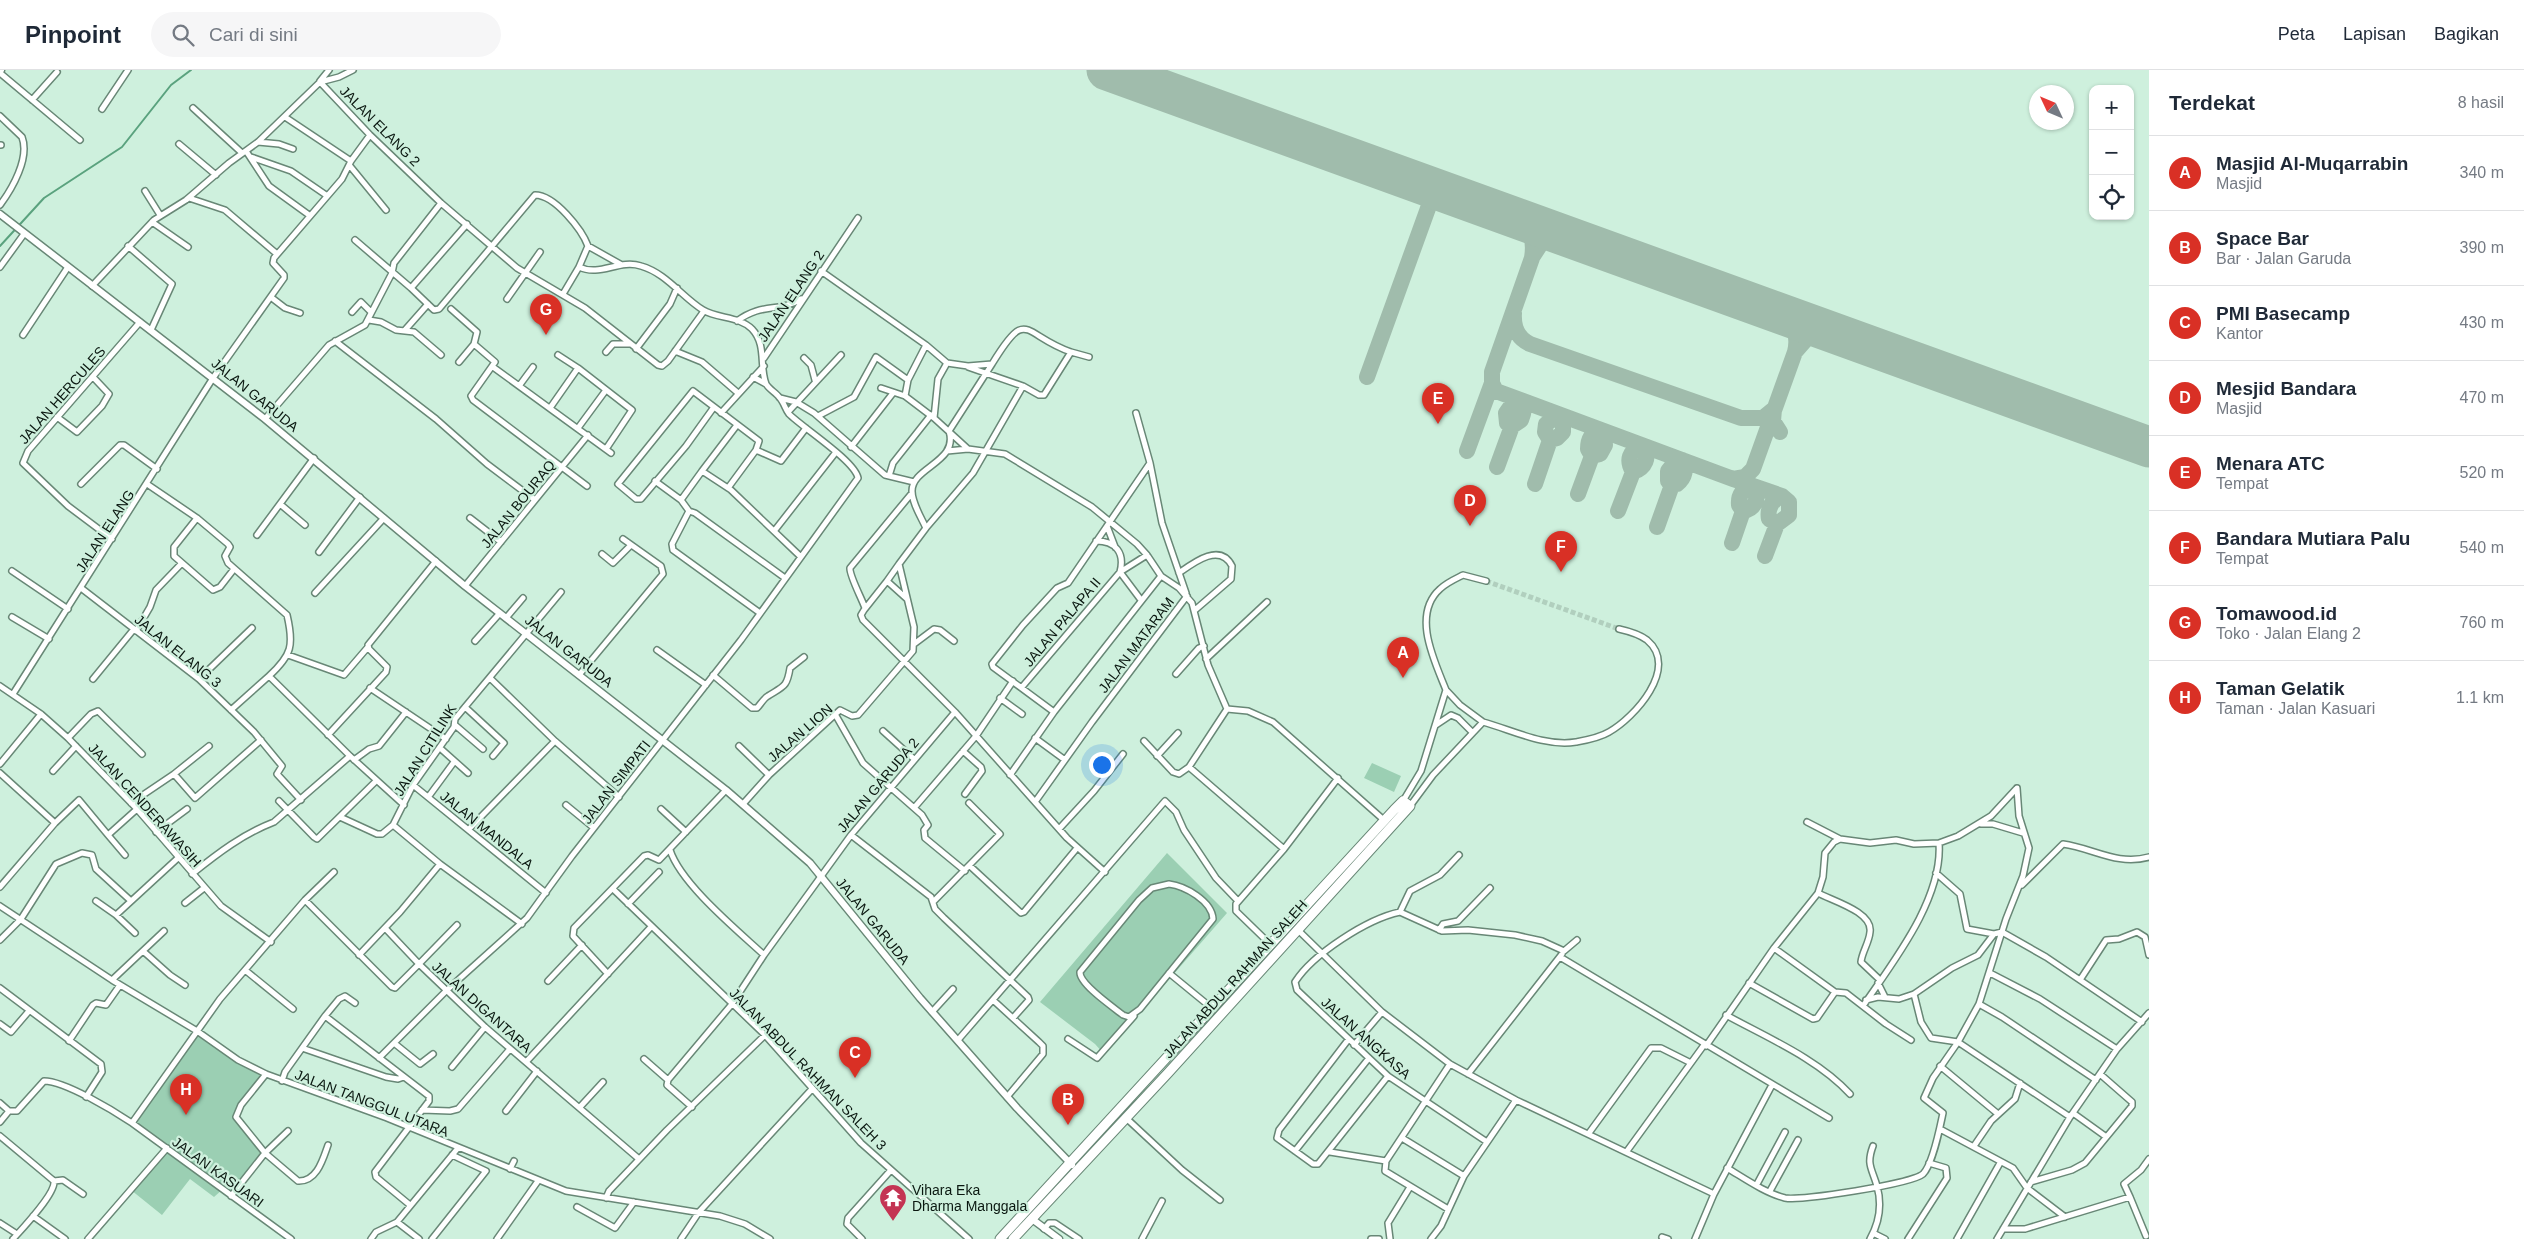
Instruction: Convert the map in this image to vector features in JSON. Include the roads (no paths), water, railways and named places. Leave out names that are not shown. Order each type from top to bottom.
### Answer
[{"type":"highway","name":"JALAN ABDUL RAHMAN SALEH","points":[[1013,1239],[1032,1219],[1074,1166],[1298,930],[1384,820],[1407,804]]},
{"type":"highway","name":"JALAN ABDUL RAHMAN SALEH","points":[[1000,1239],[1125,1117],[1213,1009],[1271,945],[1326,893],[1407,804]]},
{"type":"street","points":[[102,109],[128,70]]},
{"type":"street","points":[[92,286],[152,222],[160,215],[189,198],[258,142],[320,82],[329,70]]},
{"type":"street","points":[[320,82],[339,77],[353,70]]},
{"type":"street","points":[[0,72],[80,140]]},
{"type":"street","points":[[32,100],[57,72]]},
{"type":"street","name":"JALAN ELANG 2","points":[[320,82],[370,135],[441,202],[526,273],[585,308],[660,366],[668,361],[675,352]]},
{"type":"street","points":[[193,108],[251,157],[291,171],[326,195]]},
{"type":"street","points":[[0,116],[22,137],[24,142],[23,156],[12,188],[0,205]]},
{"type":"street","points":[[285,117],[350,163],[386,210]]},
{"type":"street","points":[[189,198],[225,210],[277,254],[326,195],[342,179],[350,163],[370,135]]},
{"type":"street","points":[[258,142],[279,144],[293,149]]},
{"type":"street","points":[[179,144],[216,175]]},
{"type":"street","points":[[251,157],[270,186],[309,215]]},
{"type":"street","points":[[145,191],[160,215]]},
{"type":"street","points":[[355,240],[435,310],[442,306],[532,197],[537,195],[542,196],[568,216],[580,230],[588,246],[620,264]]},
{"type":"street","points":[[265,418],[335,341],[360,330],[369,320],[371,312],[392,273],[394,263],[441,202]]},
{"type":"street","name":"JALAN GARUDA","points":[[0,214],[265,418],[465,586],[743,804],[820,874],[932,1012],[1007,1097],[1074,1166]]},
{"type":"street","name":"JALAN ELANG 2","points":[[766,384],[764,358],[858,218]]},
{"type":"street","points":[[152,222],[188,247]]},
{"type":"street","points":[[410,288],[467,224]]},
{"type":"street","points":[[0,267],[23,232]]},
{"type":"street","points":[[128,246],[172,284],[151,330]]},
{"type":"street","points":[[563,294],[579,267],[588,246]]},
{"type":"street","points":[[507,299],[540,252]]},
{"type":"street","name":"JALAN ELANG","points":[[13,694],[148,484],[213,378],[272,298],[284,277],[273,263],[277,254]]},
{"type":"street","points":[[579,267],[592,271],[620,264],[642,266],[678,288],[704,311],[737,320],[754,331],[764,358]]},
{"type":"street","points":[[22,335],[68,268]]},
{"type":"street","points":[[821,271],[926,345],[947,363],[968,366],[992,364]]},
{"type":"street","points":[[636,349],[670,304],[678,288]]},
{"type":"street","points":[[272,298],[282,306],[300,313]]},
{"type":"street","points":[[737,320],[760,308],[781,307],[803,298]]},
{"type":"street","points":[[352,312],[361,302],[371,312]]},
{"type":"street","points":[[405,330],[428,304]]},
{"type":"street","points":[[451,309],[478,333],[474,344],[459,362]]},
{"type":"street","points":[[704,311],[675,352],[702,362],[738,393]]},
{"type":"street","points":[[369,320],[396,330],[414,332],[442,355]]},
{"type":"street","name":"JALAN HERCULES","points":[[112,539],[68,506],[23,463],[28,450],[140,322]]},
{"type":"street","points":[[949,431],[1013,333],[1022,328],[1030,330],[1048,343],[1089,357]]},
{"type":"street","points":[[335,341],[436,419],[487,464],[535,500]]},
{"type":"street","points":[[474,344],[495,362],[471,396],[473,400],[587,486]]},
{"type":"street","points":[[606,352],[613,344],[630,344]]},
{"type":"street","points":[[905,396],[908,380],[926,345]]},
{"type":"street","points":[[968,366],[1023,386],[1039,395],[1044,395],[1071,352]]},
{"type":"street","points":[[558,355],[632,410],[606,449]]},
{"type":"street","points":[[788,412],[815,380],[841,355]]},
{"type":"street","points":[[818,416],[854,397],[876,357],[908,380]]},
{"type":"street","points":[[804,358],[811,365],[815,380]]},
{"type":"street","points":[[889,476],[893,463],[932,416],[938,379],[947,363]]},
{"type":"street","points":[[721,412],[764,366]]},
{"type":"street","points":[[493,367],[612,453]]},
{"type":"street","points":[[519,386],[533,367]]},
{"type":"street","points":[[550,408],[578,368]]},
{"type":"street","points":[[57,417],[77,432],[85,427],[109,394],[93,377]]},
{"type":"street","points":[[753,377],[766,384]]},
{"type":"street","name":"JALAN SIMPATI","points":[[379,1058],[447,990],[522,924],[594,828],[706,685],[858,478],[857,472],[836,452],[788,412],[780,398],[766,384]]},
{"type":"street","points":[[1023,386],[972,473],[926,528],[862,615],[864,622],[955,712],[1059,829],[1077,848],[1105,872]]},
{"type":"street","points":[[881,388],[905,396],[932,416],[968,449]]},
{"type":"street","points":[[578,428],[606,390]]},
{"type":"street","points":[[714,407],[686,446],[638,500],[618,484],[692,391],[696,392],[759,442],[756,450],[728,488]]},
{"type":"street","points":[[851,447],[894,393]]},
{"type":"street","points":[[780,398],[796,402],[818,416],[876,469],[889,476],[914,482]]},
{"type":"street","points":[[1136,413],[1150,463],[1162,522],[1187,596]]},
{"type":"street","points":[[681,500],[737,425]]},
{"type":"street","points":[[756,450],[781,461],[806,428]]},
{"type":"street","points":[[866,608],[860,591],[849,573],[850,568],[912,493],[914,482],[947,451],[951,436],[949,431]]},
{"type":"street","name":"JALAN BOURAQ","points":[[465,586],[588,435]]},
{"type":"street","points":[[81,484],[120,444],[158,468]]},
{"type":"street","points":[[947,451],[968,449],[1002,453],[1013,458],[1108,523],[1147,555],[1161,576],[1187,596]]},
{"type":"street","points":[[775,530],[836,452]]},
{"type":"street","points":[[257,535],[314,458]]},
{"type":"street","points":[[1054,712],[993,667],[993,662],[1057,588],[1068,583],[1150,463]]},
{"type":"street","points":[[702,471],[728,488],[775,530],[801,557]]},
{"type":"street","points":[[655,482],[681,500],[689,511],[695,513],[785,578]]},
{"type":"street","points":[[148,484],[197,518],[230,546],[225,559],[287,615],[291,645],[288,655],[269,676],[231,710]]},
{"type":"street","points":[[912,493],[926,528]]},
{"type":"street","points":[[319,552],[360,497]]},
{"type":"street","points":[[280,504],[305,525]]},
{"type":"street","points":[[689,511],[672,544],[675,554],[760,613]]},
{"type":"street","points":[[197,518],[172,549],[172,554],[213,590],[220,587],[234,569]]},
{"type":"street","points":[[315,593],[384,518]]},
{"type":"street","points":[[470,518],[501,542]]},
{"type":"street","points":[[1108,523],[1115,547],[1122,558],[1120,572],[1141,600]]},
{"type":"street","points":[[579,675],[663,574],[661,566],[623,539]]},
{"type":"street","points":[[1096,541],[1104,541],[1115,547]]},
{"type":"street","points":[[602,554],[613,563],[631,544]]},
{"type":"street","name":"JALAN PALAPA II","points":[[1022,687],[1120,572],[1147,555]]},
{"type":"street","points":[[1179,573],[1201,557],[1208,555],[1226,558],[1232,566],[1232,575],[1228,582],[1195,610]]},
{"type":"street","points":[[288,655],[344,675],[436,561]]},
{"type":"street","points":[[93,679],[135,630],[150,607],[156,590],[182,563]]},
{"type":"street","points":[[899,564],[914,626],[914,644]]},
{"type":"street","points":[[12,571],[68,609]]},
{"type":"street","points":[[1486,580],[1463,575],[1439,590],[1429,608],[1426,627],[1436,664],[1446,690],[1460,705],[1483,722],[1559,743],[1592,739],[1622,724],[1643,703],[1656,678],[1658,665],[1652,645],[1646,640],[1619,629]]},
{"type":"street","points":[[1010,775],[1054,712],[1161,576]]},
{"type":"street","points":[[887,581],[908,599]]},
{"type":"street","name":"JALAN ELANG 3","points":[[82,588],[200,679],[261,740],[277,759],[282,766],[277,774],[301,800]]},
{"type":"street","name":"JALAN CITILINK","points":[[340,817],[369,832],[377,834],[383,833],[393,824],[413,785],[455,725],[455,719],[491,679],[561,592]]},
{"type":"street","name":"JALAN MATARAM","points":[[1034,802],[1187,596],[1195,610],[1206,660],[1227,710]]},
{"type":"street","points":[[506,618],[523,598]]},
{"type":"street","points":[[1206,660],[1266,602]]},
{"type":"street","points":[[475,642],[500,613]]},
{"type":"street","points":[[12,617],[49,639]]},
{"type":"street","points":[[200,679],[252,628]]},
{"type":"street","points":[[914,644],[934,628],[940,630],[954,641]]},
{"type":"street","name":"JALAN LION","points":[[743,804],[769,775],[835,714],[841,710],[852,716],[858,714],[905,662],[914,644]]},
{"type":"street","points":[[1176,674],[1199,648],[1204,646]]},
{"type":"street","points":[[328,735],[386,672],[387,667],[368,647]]},
{"type":"street","points":[[657,650],[706,685]]},
{"type":"street","points":[[713,675],[754,709],[768,696],[784,688],[789,677],[790,668],[804,657]]},
{"type":"street","points":[[269,676],[376,781],[404,805]]},
{"type":"street","points":[[491,679],[555,741],[619,797]]},
{"type":"street","points":[[914,808],[976,736],[1013,681]]},
{"type":"street","name":"JALAN CENDERAWASIH","points":[[0,686],[41,714],[68,738],[131,802],[221,906],[271,942]]},
{"type":"street","points":[[370,688],[446,739]]},
{"type":"street","name":"JALAN ABDUL RAHMAN SALEH","points":[[1407,804],[1421,771],[1446,690]]},
{"type":"street","points":[[1000,698],[1022,714]]},
{"type":"street","points":[[465,707],[504,743],[493,756]]},
{"type":"street","points":[[1144,741],[1176,775],[1189,767],[1227,710],[1248,711],[1273,722],[1384,820]]},
{"type":"street","points":[[68,738],[91,714],[98,711],[142,754]]},
{"type":"street","points":[[192,874],[228,845],[263,825],[274,822],[352,758],[379,746],[406,712]]},
{"type":"street","name":"JALAN GARUDA 2","points":[[668,1080],[732,1004],[820,874],[850,835],[955,712]]},
{"type":"street","points":[[0,764],[41,714]]},
{"type":"street","points":[[835,714],[863,763],[928,821],[923,834],[925,838],[965,871]]},
{"type":"street","points":[[1435,726],[1452,715],[1458,718],[1472,732]]},
{"type":"street","name":"JALAN ABDUL RAHMAN SALEH","points":[[1407,804],[1483,722]]},
{"type":"street","points":[[455,725],[483,749]]},
{"type":"street","points":[[882,731],[914,759]]},
{"type":"street","points":[[1157,756],[1178,733]]},
{"type":"street","points":[[1036,738],[1064,760]]},
{"type":"street","points":[[174,774],[194,797],[197,797],[261,740]]},
{"type":"street","points":[[469,830],[555,741]]},
{"type":"street","points":[[53,771],[76,746]]},
{"type":"street","points":[[131,802],[174,774],[209,746]]},
{"type":"street","points":[[739,746],[769,775]]},
{"type":"street","points":[[440,748],[468,773]]},
{"type":"street","points":[[962,751],[981,767],[982,771],[965,794]]},
{"type":"street","points":[[1059,829],[1094,791],[1122,754]]},
{"type":"street","points":[[428,796],[454,762]]},
{"type":"street","points":[[1189,767],[1284,849]]},
{"type":"street","points":[[0,773],[55,823]]},
{"type":"street","points":[[1271,945],[1236,911],[1238,901],[1284,849],[1338,778]]},
{"type":"street","points":[[280,801],[315,838],[320,838],[376,781]]},
{"type":"street","name":"JALAN MANDALA","points":[[413,785],[546,892]]},
{"type":"street","points":[[1727,1168],[1787,1198],[1878,1188],[1912,1180],[1923,1174],[1940,1129],[1943,1113],[1924,1098],[1940,1066],[1958,1042],[1979,1004],[2002,932],[2020,887],[2030,848],[2023,833],[2017,788],[1981,824],[1939,843],[1914,844],[1896,840],[1870,843],[1840,839],[1807,822]]},
{"type":"street","points":[[608,974],[573,936],[573,930],[644,856],[648,855],[659,860],[726,790]]},
{"type":"street","points":[[0,887],[55,823],[79,800],[125,855]]},
{"type":"street","points":[[958,1040],[1165,801],[1176,812],[1184,830],[1216,878],[1238,901]]},
{"type":"street","points":[[934,901],[1000,834],[969,803]]},
{"type":"street","points":[[566,805],[594,828]]},
{"type":"street","points":[[156,832],[187,808]]},
{"type":"street","points":[[108,835],[137,809]]},
{"type":"street","points":[[661,809],[686,832]]},
{"type":"street","points":[[393,824],[440,864],[522,924]]},
{"type":"street","points":[[1981,824],[1994,824],[2023,833]]},
{"type":"street","points":[[850,835],[922,889],[934,901],[935,909],[1029,998],[1013,1018]]},
{"type":"street","points":[[1627,1151],[1774,948],[1818,893],[1823,877],[1825,853],[1834,842],[1840,839]]},
{"type":"street","points":[[1863,1006],[1915,926],[1936,873],[1940,858],[1939,843]]},
{"type":"street","points":[[2020,887],[2063,844],[2091,850],[2106,858],[2149,857]]},
{"type":"street","points":[[970,866],[1021,913],[1024,912],[1077,848]]},
{"type":"street","points":[[670,850],[674,863],[695,887],[764,955]]},
{"type":"street","points":[[0,940],[21,919],[56,864],[86,852],[94,858],[96,869],[131,901]]},
{"type":"street","points":[[1458,855],[1440,875],[1410,891],[1400,912],[1439,930],[1514,935],[1542,941],[1564,951]]},
{"type":"street","points":[[116,915],[178,858]]},
{"type":"street","points":[[359,955],[440,864]]},
{"type":"street","points":[[132,1123],[199,1028],[245,970],[306,900],[334,872]]},
{"type":"street","points":[[628,904],[659,872]]},
{"type":"street","points":[[1936,873],[1960,894],[1967,929],[1994,934],[2002,932],[2046,957],[2142,1022]]},
{"type":"street","points":[[1068,1039],[1098,1058],[1136,1014],[1213,919],[1208,907],[1192,892],[1180,885],[1169,884],[1152,888],[1080,972],[1079,976],[1085,984],[1123,1015],[1129,1017],[1136,1014]]},
{"type":"street","points":[[185,903],[204,888]]},
{"type":"street","points":[[1439,930],[1444,924],[1458,921],[1490,888]]},
{"type":"street","name":"JALAN ABDUL RAHMAN SALEH 3","points":[[613,889],[765,1035],[862,1143],[969,1239]]},
{"type":"street","points":[[1818,893],[1853,909],[1868,919],[1871,925],[1870,934],[1862,962],[1879,982],[1885,997]]},
{"type":"street","name":"JALAN DIGANTARA","points":[[306,900],[394,988],[419,964],[485,1027],[639,1159]]},
{"type":"street","points":[[96,901],[116,915],[135,933]]},
{"type":"street","name":"JALAN TANGGUL UTARA","points":[[0,906],[112,980],[199,1028],[238,1060],[266,1074],[409,1127],[458,1148],[512,1165],[538,1181],[566,1191],[607,1195],[634,1202],[702,1209],[745,1224],[770,1239]]},
{"type":"street","name":"JALAN ANGKASA","points":[[1400,912],[1379,919],[1321,952],[1297,978],[1294,987],[1388,1076],[1424,1102],[1487,1142]]},
{"type":"street","points":[[1458,921],[1459,930]]},
{"type":"street","points":[[385,928],[419,964],[456,925]]},
{"type":"street","points":[[526,1062],[651,927]]},
{"type":"street","points":[[1298,930],[1382,1012],[1450,1064],[1516,1100],[1627,1151],[1714,1194]]},
{"type":"street","points":[[112,980],[164,931]]},
{"type":"street","points":[[2080,980],[2106,940],[2120,939],[2135,932],[2147,938],[2149,955]]},
{"type":"street","points":[[1866,1000],[1885,997],[1899,999],[1914,994],[1952,968],[1978,955],[1994,934]]},
{"type":"street","points":[[1468,1074],[1564,951],[1577,940]]},
{"type":"street","points":[[548,981],[582,945]]},
{"type":"street","points":[[1774,948],[1835,992],[1846,993],[1911,1040]]},
{"type":"street","points":[[143,951],[170,975],[185,985]]},
{"type":"street","points":[[1560,957],[1829,1118]]},
{"type":"street","points":[[245,970],[293,1009]]},
{"type":"street","points":[[1169,973],[1213,1009]]},
{"type":"street","points":[[1990,973],[2040,999],[2117,1049]]},
{"type":"street","points":[[1749,983],[1813,1019],[1817,1018],[1835,992]]},
{"type":"street","points":[[69,1040],[93,1005],[106,1005],[120,984]]},
{"type":"street","points":[[0,988],[103,1068],[86,1097]]},
{"type":"street","points":[[932,1012],[953,988]]},
{"type":"street","points":[[1914,994],[1922,1022],[1931,1038],[1958,1042],[2020,1084],[2105,1136]]},
{"type":"street","points":[[282,1079],[302,1048],[339,999],[345,996],[355,1003]]},
{"type":"street","points":[[993,1000],[1043,1046],[1043,1054],[1007,1097]]},
{"type":"street","points":[[1979,1004],[2002,1017],[2096,1080]]},
{"type":"street","points":[[0,1024],[11,1032],[30,1012]]},
{"type":"street","points":[[1354,1045],[1382,1012]]},
{"type":"street","points":[[1997,1239],[2071,1115],[2117,1049],[2149,1013]]},
{"type":"street","points":[[1726,1015],[1815,1066],[1840,1083],[1850,1094]]},
{"type":"street","points":[[325,1016],[428,1096],[429,1100],[374,1175],[410,1205]]},
{"type":"street","points":[[452,1066],[485,1027]]},
{"type":"street","points":[[607,1195],[639,1159],[765,1035]]},
{"type":"street","points":[[1348,1040],[1277,1134],[1277,1138],[1316,1165],[1330,1152],[1388,1076]]},
{"type":"street","points":[[394,1043],[420,1064],[433,1054]]},
{"type":"street","points":[[302,1048],[386,1077],[398,1079],[404,1077]]},
{"type":"street","points":[[1589,1134],[1651,1048],[1661,1048],[1691,1063]]},
{"type":"street","points":[[422,1110],[450,1111],[458,1109],[510,1049]]},
{"type":"street","points":[[1295,1151],[1369,1058]]},
{"type":"street","points":[[644,1059],[668,1080],[667,1085],[692,1107]]},
{"type":"street","points":[[1448,1208],[1384,1171],[1386,1161],[1450,1064]]},
{"type":"street","points":[[1940,1066],[1998,1114]]},
{"type":"street","points":[[506,1111],[537,1071]]},
{"type":"street","points":[[266,1074],[241,1105],[236,1117],[265,1153],[293,1178],[304,1181],[315,1174],[328,1145]]},
{"type":"street","points":[[2031,1182],[2072,1170],[2085,1163],[2132,1104],[2100,1074]]},
{"type":"street","name":"JALAN KASUARI","points":[[9,1112],[20,1108],[44,1081],[49,1081],[86,1097],[132,1123],[291,1239]]},
{"type":"street","points":[[580,1107],[604,1082]]},
{"type":"street","points":[[1974,1146],[1998,1114],[2015,1099],[2020,1084]]},
{"type":"street","points":[[1695,1239],[1727,1168],[1772,1085]]},
{"type":"street","points":[[681,1239],[702,1209],[812,1089]]},
{"type":"street","points":[[1432,1239],[1441,1226],[1464,1176],[1516,1100]]},
{"type":"street","points":[[0,1103],[9,1112],[0,1122]]},
{"type":"street","points":[[1125,1117],[1182,1170],[1220,1200]]},
{"type":"street","points":[[1940,1129],[1974,1146],[2014,1170],[2027,1188],[2066,1217]]},
{"type":"street","points":[[231,1196],[265,1153],[288,1131]]},
{"type":"street","points":[[1756,1184],[1785,1132]]},
{"type":"street","points":[[0,1136],[54,1181],[63,1180],[83,1194]]},
{"type":"street","points":[[1402,1138],[1464,1176]]},
{"type":"street","points":[[1770,1191],[1798,1140]]},
{"type":"street","points":[[1870,1239],[1879,1217],[1878,1188],[1869,1165],[1873,1146]]},
{"type":"street","points":[[88,1239],[167,1148]]},
{"type":"street","points":[[370,1239],[376,1232],[396,1222],[458,1148]]},
{"type":"street","points":[[1330,1152],[1386,1161]]},
{"type":"street","points":[[432,1239],[486,1171],[452,1155]]},
{"type":"street","points":[[2138,1239],[2147,1236],[2124,1184],[2141,1170],[2149,1159]]},
{"type":"street","points":[[1908,1239],[1947,1178],[1946,1168],[1928,1163]]},
{"type":"street","points":[[1957,1239],[2000,1163]]},
{"type":"street","points":[[862,1239],[847,1224],[848,1218],[891,1170]]},
{"type":"street","points":[[13,1239],[33,1216],[53,1187],[54,1181]]},
{"type":"street","points":[[497,1239],[538,1181]]},
{"type":"street","points":[[1390,1239],[1388,1223],[1410,1187]]},
{"type":"street","points":[[2004,1230],[2025,1229],[2130,1197]]},
{"type":"street","points":[[1142,1239],[1162,1201]]},
{"type":"street","points":[[577,1207],[615,1228],[634,1202]]},
{"type":"street","points":[[33,1216],[65,1239]]},
{"type":"street","points":[[1032,1219],[1059,1239]]},
{"type":"street","points":[[396,1222],[419,1239]]},
{"type":"street","points":[[0,1223],[17,1234]]},
{"type":"street","points":[[1044,1229],[1047,1224],[1055,1223],[1079,1239]]},
{"type":"street","points":[[1874,1233],[1885,1239]]},
{"type":"street","points":[[1662,1237],[1668,1239]]},
{"type":"street","points":[[1371,1239],[1379,1239]]},
{"type":"waterway","points":[[0,246],[44,198],[122,147],[171,85],[191,70]]},
{"type":"tunnel","points":[[1486,581],[1619,629]]},
{"type":"place","name":"Tomawood.id","points":[[546,335]]},
{"type":"place","name":"Menara ATC","points":[[1438,424]]},
{"type":"place","name":"Mesjid Bandara","points":[[1470,526]]},
{"type":"place","name":"Bandara Mutiara Palu","points":[[1561,572]]},
{"type":"place","name":"Masjid Al-Muqarrabin","points":[[1403,678]]},
{"type":"place","name":"PMI Basecamp","points":[[855,1078]]},
{"type":"place","name":"Taman Gelatik","points":[[186,1115]]},
{"type":"place","name":"Space Bar","points":[[1068,1125]]},
{"type":"place","name":"Vihara Eka Dharma Manggala","points":[[893,1222]]}]
